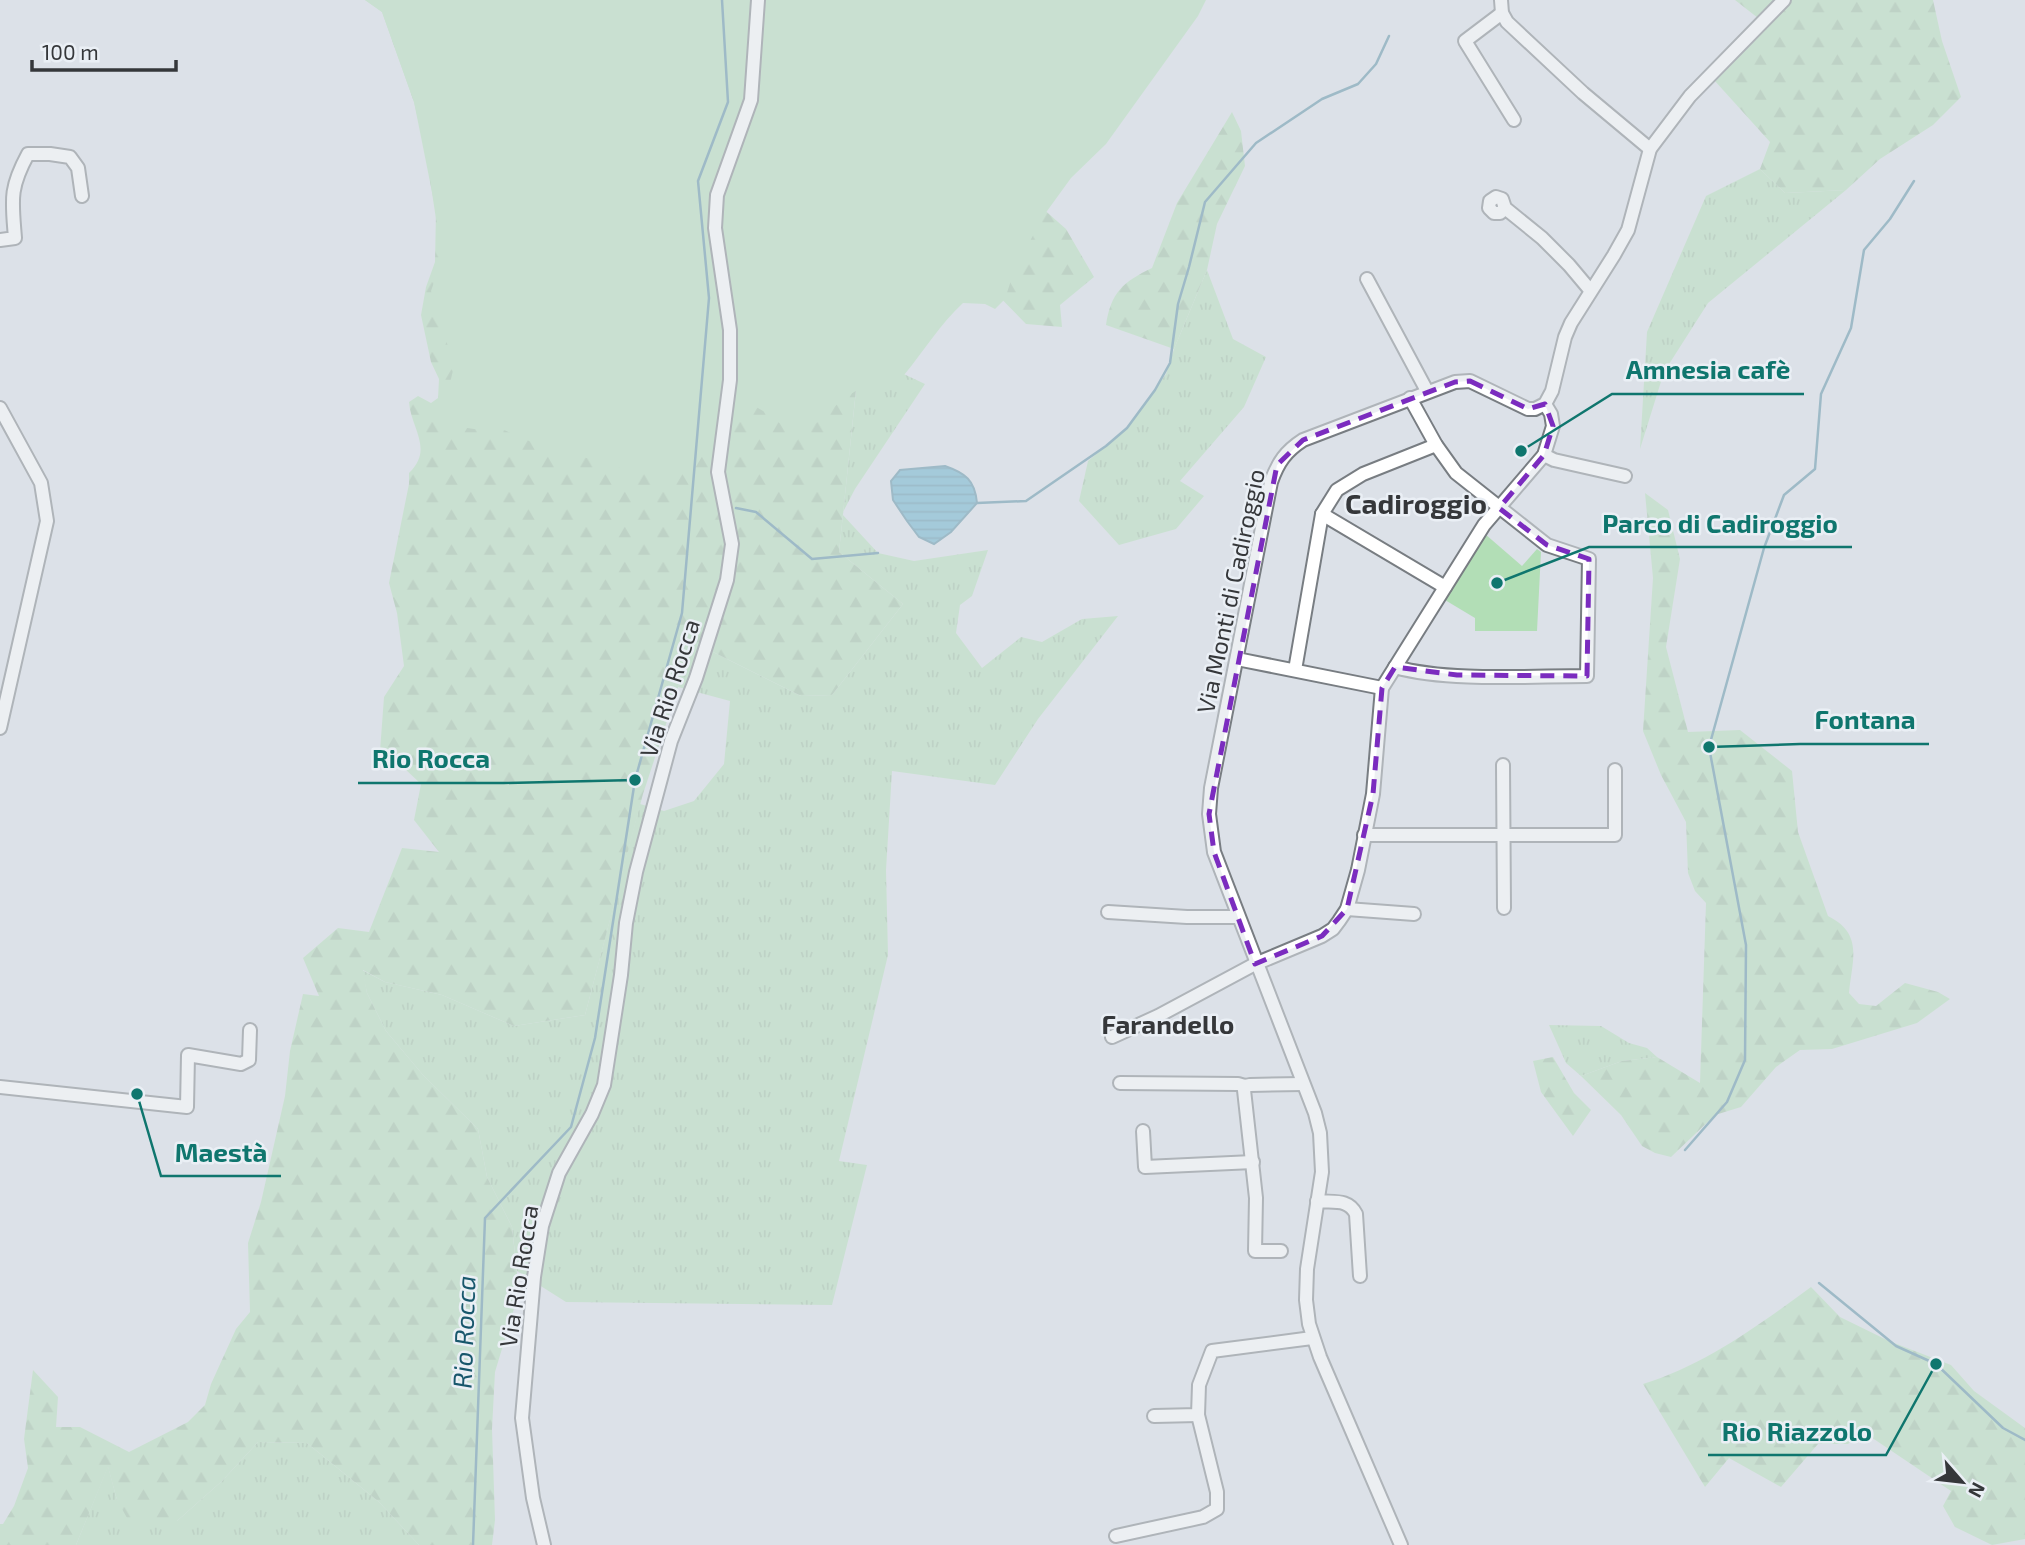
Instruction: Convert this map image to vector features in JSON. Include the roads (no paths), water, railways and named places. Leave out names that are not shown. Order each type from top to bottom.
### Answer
[{"type":"street","name":"Via Rio Rocca","points":[[544,1545],[533,1498],[522,1419],[534,1277],[542,1226],[559,1173],[592,1114],[604,1086],[626,923],[636,872],[671,741],[696,678],[727,580],[732,544],[718,472],[730,380],[730,330],[715,228],[717,195],[751,100],[758,0]]},
{"type":"street","points":[[1112,1037],[1158,1016],[1255,964],[1322,936],[1333,929],[1347,909],[1358,870],[1374,785],[1382,688],[1484,525],[1544,455],[1553,426],[1551,414],[1545,404],[1552,391],[1565,337],[1590,290],[1628,230],[1650,149],[1690,96],[1784,0]]},
{"type":"street","points":[[1514,120],[1465,41],[1501,7],[1507,22],[1583,93],[1650,149]]},
{"type":"street","points":[[0,240],[15,238],[12,196],[16,177],[28,155],[70,157],[78,168],[82,196]]},
{"type":"street","points":[[1505,208],[1560,256],[1590,290]]},
{"type":"street","points":[[1367,279],[1427,391]]},
{"type":"street","name":"Via Monti di Cadiroggio","points":[[1401,1545],[1312,1338],[1306,1300],[1307,1269],[1322,1172],[1320,1133],[1213,852],[1209,814],[1211,788],[1261,527],[1277,465],[1289,449],[1303,440],[1455,382],[1469,381],[1528,409],[1545,404]]},
{"type":"street","points":[[1395,667],[1411,672],[1457,675],[1587,676],[1589,559],[1547,545],[1456,473],[1436,445],[1410,398]]},
{"type":"street","points":[[0,408],[41,483],[47,521],[0,728]]},
{"type":"street","points":[[1296,670],[1322,514],[1337,489],[1354,479],[1436,445]]},
{"type":"street","points":[[1544,455],[1554,460],[1625,476]]},
{"type":"street","points":[[1322,514],[1445,587]]},
{"type":"street","points":[[1237,659],[1382,688]]},
{"type":"street","points":[[1503,765],[1504,908]]},
{"type":"street","points":[[1364,835],[1615,835],[1615,770]]},
{"type":"street","points":[[1347,909],[1414,914]]},
{"type":"street","points":[[1108,912],[1237,917]]},
{"type":"street","points":[[0,1087],[187,1107],[188,1055],[241,1064],[249,1060],[250,1030]]},
{"type":"street","points":[[1120,1083],[1245,1086],[1303,1084]]},
{"type":"street","points":[[1245,1086],[1256,1198],[1255,1251],[1281,1251]]},
{"type":"street","points":[[1143,1131],[1145,1167],[1253,1162]]},
{"type":"street","points":[[1317,1201],[1344,1202],[1354,1209],[1360,1276]]},
{"type":"street","points":[[1116,1536],[1203,1517],[1217,1509],[1217,1492],[1198,1415],[1199,1385],[1212,1351],[1312,1338]]},
{"type":"street","points":[[1154,1416],[1198,1415]]},
{"type":"water","points":[[945,466],[968,478],[974,488],[977,503],[951,532],[934,544],[919,537],[907,521],[893,500],[891,481],[900,470]]},
{"type":"waterway","name":"Rio Rocca","points":[[473,1545],[485,1218],[571,1127],[595,1038],[635,780],[682,613],[709,298],[698,181],[728,102],[722,0]]},
{"type":"waterway","points":[[977,503],[1026,501],[1106,446],[1127,428],[1155,390],[1170,363],[1178,304],[1205,202],[1256,143],[1322,99],[1358,84],[1376,64],[1389,36]]},
{"type":"waterway","points":[[1685,1150],[1727,1102],[1745,1060],[1746,945],[1709,747],[1764,548],[1784,495],[1815,469],[1821,394],[1851,328],[1864,250],[1890,219],[1914,181]]},
{"type":"waterway","points":[[736,508],[756,512],[812,559],[878,553]]},
{"type":"waterway","points":[[1819,1283],[1896,1346],[1936,1364],[2003,1428],[2025,1440]]},
{"type":"place","name":"Amnesia cafè","points":[[1521,451]]},
{"type":"place","name":"Parco di Cadiroggio","points":[[1497,583]]},
{"type":"place","name":"Fontana","points":[[1709,747]]},
{"type":"place","name":"Rio Rocca","points":[[635,780]]},
{"type":"place","name":"Maestà","points":[[137,1094]]},
{"type":"place","name":"Rio Riazzolo","points":[[1936,1364]]},
{"type":"district","name":"Cadiroggio","points":[[1416,503]]},
{"type":"district","name":"Farandello","points":[[1168,1023]]}]
